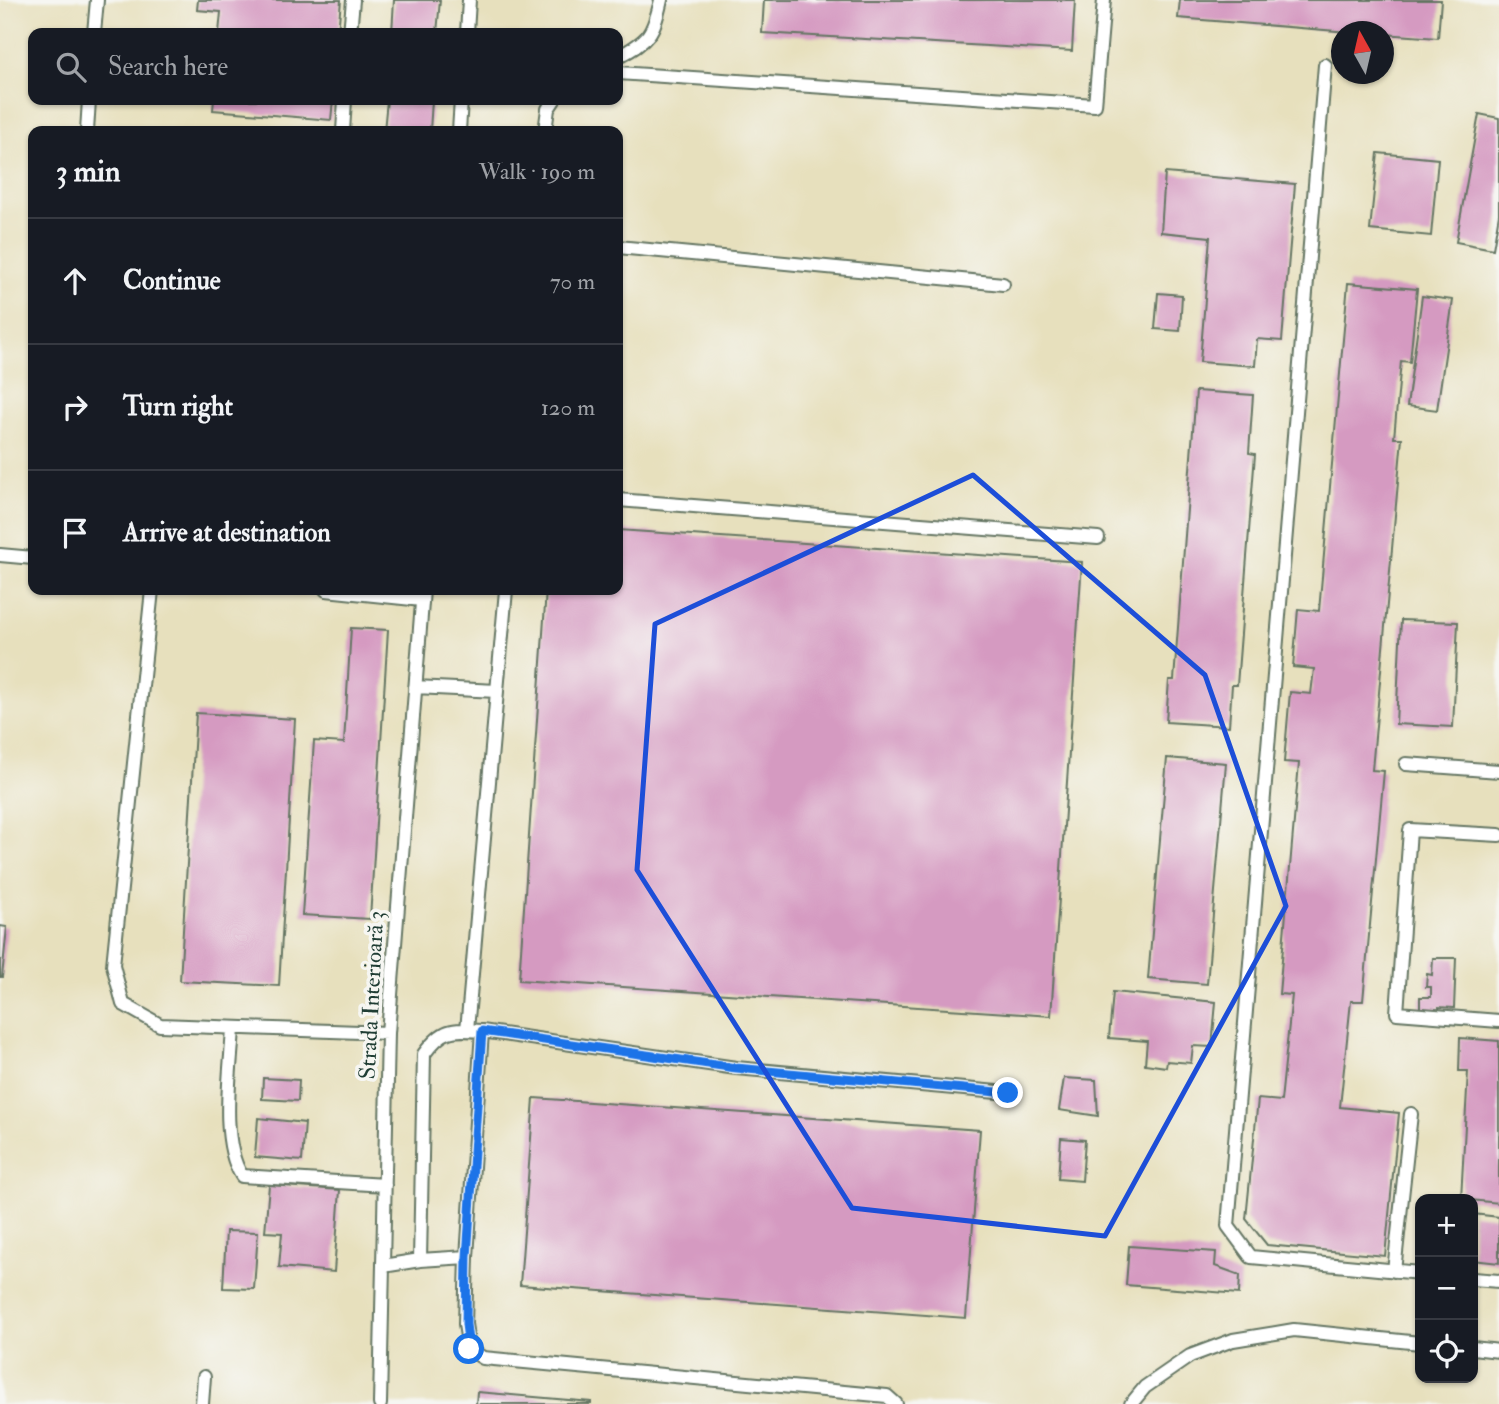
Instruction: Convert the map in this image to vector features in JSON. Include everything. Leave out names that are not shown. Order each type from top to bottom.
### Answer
[{"type":"lane","points":[[94,28],[96,0]]},
{"type":"lane","points":[[350,28],[353,0]]},
{"type":"lane","points":[[467,28],[469,0]]},
{"type":"lane","points":[[623,54],[642,43],[655,26],[661,0]]},
{"type":"lane","points":[[623,73],[1095,105],[1104,0]]},
{"type":"lane","points":[[1325,65],[1228,1226],[1251,1257],[1415,1273]]},
{"type":"lane","points":[[87,126],[89,105]]},
{"type":"lane","points":[[343,126],[345,105]]},
{"type":"lane","points":[[459,126],[461,105]]},
{"type":"lane","points":[[546,126],[551,105]]},
{"type":"lane","points":[[623,247],[1003,284]]},
{"type":"lane","points":[[623,500],[1098,538]]},
{"type":"lane","points":[[0,555],[28,558]]},
{"type":"lane","points":[[151,595],[113,965],[123,1004],[160,1025],[388,1033]]},
{"type":"lane","name":"Strada Interioară 3","points":[[380,1404],[388,1033],[423,595]]},
{"type":"lane","points":[[467,1030],[506,595]]},
{"type":"lane","points":[[415,687],[497,691]]},
{"type":"lane","points":[[1406,764],[1499,771]]},
{"type":"lane","points":[[1499,835],[1410,830],[1397,1013],[1499,1021]]},
{"type":"lane","points":[[233,1028],[229,1134],[236,1166],[242,1176],[385,1185]]},
{"type":"lane","points":[[420,1259],[424,1054],[436,1038],[452,1030],[482,1031],[736,1068],[1008,1093]]},
{"type":"lane","points":[[482,1031],[467,1257],[466,1324],[469,1349],[483,1358],[887,1396],[896,1404]]},
{"type":"lane","points":[[1394,1271],[1410,1114]]},
{"type":"lane","points":[[383,1266],[420,1259],[467,1257]]},
{"type":"lane","points":[[1478,1279],[1499,1281]]},
{"type":"lane","points":[[1131,1404],[1145,1387],[1190,1356],[1233,1340],[1294,1330],[1415,1342]]},
{"type":"lane","points":[[1478,1348],[1499,1350]]},
{"type":"lane","points":[[202,1404],[204,1377]]},
{"type":"highlighted area","points":[[973,475],[1205,675],[1286,906],[1105,1236],[852,1208],[637,870],[655,624]]},
{"type":"building","points":[[198,0],[341,0],[338,28],[219,28],[221,12],[197,10]]},
{"type":"building","points":[[394,0],[440,0],[437,28],[392,28]]},
{"type":"building","points":[[764,0],[1075,0],[1072,51],[762,33]]},
{"type":"building","points":[[1180,0],[1441,0],[1438,38],[1394,35],[1394,21],[1331,21],[1331,31],[1178,18]]},
{"type":"building","points":[[214,105],[332,105],[331,120],[213,110]]},
{"type":"building","points":[[387,105],[432,105],[430,126],[384,126]]},
{"type":"building","points":[[1479,114],[1499,118],[1499,214],[1493,249],[1456,242]]},
{"type":"building","points":[[1378,153],[1438,159],[1431,236],[1370,230]]},
{"type":"building","points":[[1165,173],[1295,184],[1282,341],[1257,339],[1255,366],[1200,362],[1210,237],[1161,232]]},
{"type":"building","points":[[1348,283],[1417,289],[1410,362],[1401,361],[1394,438],[1402,438],[1372,770],[1384,771],[1363,1001],[1351,1001],[1340,1107],[1399,1113],[1385,1256],[1267,1245],[1246,1219],[1258,1099],[1281,1101],[1292,995],[1279,994],[1299,763],[1284,762],[1290,692],[1311,694],[1314,669],[1293,667],[1298,609],[1319,611]]},
{"type":"building","points":[[1158,293],[1182,295],[1180,331],[1155,329]]},
{"type":"building","points":[[1422,296],[1453,300],[1437,410],[1407,406]]},
{"type":"building","points":[[1196,391],[1253,395],[1249,453],[1255,454],[1237,685],[1232,685],[1229,726],[1166,722],[1169,680],[1174,680]]},
{"type":"building","points":[[623,530],[1082,562],[1051,1016],[519,980],[546,595],[623,595]]},
{"type":"building","points":[[1401,620],[1458,622],[1453,727],[1396,724]]},
{"type":"building","points":[[351,628],[388,630],[370,919],[302,915],[314,741],[344,743]]},
{"type":"building","points":[[196,713],[295,719],[279,986],[180,981]]},
{"type":"building","points":[[1167,758],[1226,763],[1207,984],[1148,979]]},
{"type":"building","points":[[0,926],[7,927],[2,977],[0,977]]},
{"type":"building","points":[[1433,958],[1456,958],[1454,1008],[1439,1007],[1439,1012],[1420,1011],[1420,997],[1431,997],[1431,987],[1426,987],[1427,974],[1432,975]]},
{"type":"building","points":[[1113,992],[1216,1002],[1212,1047],[1193,1046],[1191,1063],[1167,1061],[1166,1067],[1145,1064],[1147,1041],[1109,1038]]},
{"type":"building","points":[[1460,1038],[1499,1041],[1499,1203],[1478,1201],[1478,1194],[1461,1194],[1468,1071],[1459,1071]]},
{"type":"building","points":[[263,1078],[299,1080],[298,1101],[262,1099]]},
{"type":"building","points":[[1064,1078],[1096,1080],[1098,1116],[1059,1110]]},
{"type":"building","points":[[534,1098],[980,1130],[966,1318],[520,1285]]},
{"type":"building","points":[[258,1118],[305,1123],[302,1161],[255,1157]]},
{"type":"building","points":[[1061,1138],[1085,1140],[1082,1181],[1058,1179]]},
{"type":"building","points":[[269,1185],[340,1190],[334,1272],[279,1267],[282,1233],[265,1232]]},
{"type":"building","points":[[1478,1215],[1499,1217],[1499,1263],[1478,1261]]},
{"type":"building","points":[[226,1231],[258,1232],[254,1289],[223,1288]]},
{"type":"building","points":[[1129,1246],[1216,1252],[1215,1266],[1240,1275],[1239,1294],[1126,1285]]},
{"type":"building","points":[[477,1392],[591,1402],[591,1404],[476,1404]]},
{"type":"route","points":[[469,1349],[466,1324],[467,1257],[482,1031],[736,1068],[1008,1093]]}]
